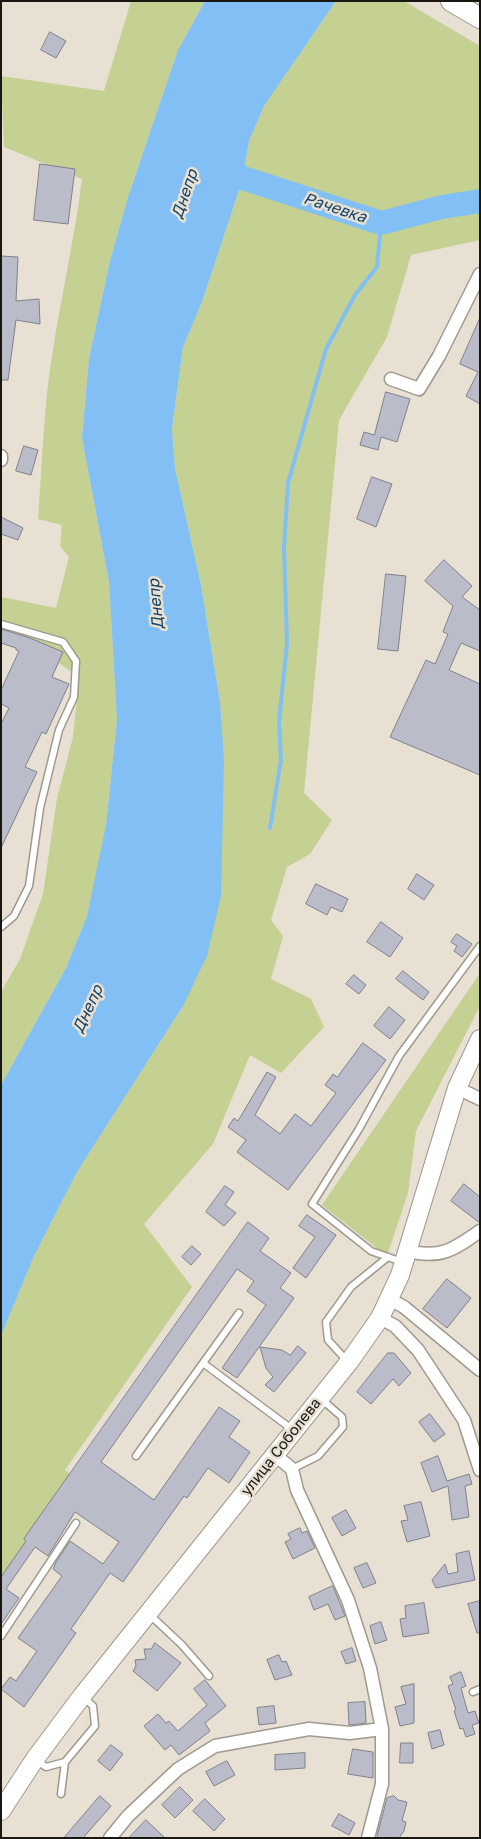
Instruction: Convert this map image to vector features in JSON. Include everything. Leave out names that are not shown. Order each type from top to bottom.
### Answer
[{"type":"main road","points":[[452,1],[480,18]]},
{"type":"main road","name":"улица Соболева","points":[[1,1811],[35,1759],[82,1696],[275,1456],[349,1362],[380,1318],[389,1299],[400,1257],[457,1088],[480,1039]]},
{"type":"street","points":[[391,379],[419,388],[439,356],[480,274]]},
{"type":"street","points":[[457,1088],[480,1099]]},
{"type":"street","points":[[400,1257],[436,1254],[453,1250],[480,1231]]},
{"type":"street","points":[[389,1299],[404,1307],[480,1370]]},
{"type":"street","points":[[380,1318],[395,1326],[418,1350],[474,1429],[480,1470]]},
{"type":"street","points":[[275,1456],[292,1469],[297,1490],[348,1600],[370,1668],[382,1730],[382,1784],[368,1838]]},
{"type":"street","points":[[110,1838],[128,1816],[178,1769],[215,1746],[309,1729],[350,1732],[382,1730]]},
{"type":"lane","points":[[1,624],[63,642],[76,661],[74,697],[59,730],[40,808],[29,886],[14,916],[1,927]]},
{"type":"lane","points":[[400,1257],[371,1252],[312,1204],[359,1129],[399,1056],[480,946]]},
{"type":"lane","points":[[349,1362],[328,1340],[326,1322],[350,1287],[400,1257]]},
{"type":"lane","points":[[136,1456],[239,1312]]},
{"type":"lane","points":[[203,1363],[294,1431]]},
{"type":"lane","points":[[292,1469],[318,1456],[343,1427],[342,1417],[320,1398]]},
{"type":"lane","points":[[1,1636],[76,1523]]},
{"type":"lane","points":[[148,1613],[182,1645],[209,1676]]},
{"type":"lane","points":[[61,1794],[65,1762],[95,1726],[93,1706],[82,1696]]},
{"type":"lane","points":[[35,1759],[46,1766],[65,1762]]},
{"type":"green space","points":[[131,1],[205,1],[178,50],[128,197],[110,261],[89,358],[82,438],[109,582],[117,719],[106,825],[98,869],[87,916],[66,968],[1,1085],[1,992],[20,959],[43,894],[57,798],[73,737],[79,677],[49,656],[1,638],[1,597],[56,608],[69,557],[60,546],[62,525],[38,519],[50,366],[82,179],[4,147],[1,76],[104,91]]},
{"type":"green space","points":[[336,1],[404,1],[480,46],[480,240],[411,255],[387,337],[339,420],[304,793],[332,820],[310,854],[287,867],[271,920],[283,936],[271,979],[311,999],[324,1027],[281,1073],[250,1055],[213,1144],[144,1224],[192,1287],[65,1470],[74,1477],[1,1588],[1,1336],[34,1256],[77,1172],[183,1006],[220,702],[201,585],[175,468],[172,429],[183,347],[202,302],[243,178],[249,141],[264,106]]},
{"type":"green space","points":[[480,973],[480,1006],[416,1131],[408,1193],[387,1256],[322,1205]]},
{"type":"water","name":"Днепр","points":[[205,1],[336,1],[264,106],[249,141],[243,178],[202,302],[183,347],[172,429],[175,468],[201,585],[220,702],[224,760],[221,896],[207,956],[183,1006],[77,1172],[34,1256],[1,1336],[1,1085],[66,968],[87,916],[106,825],[117,719],[109,582],[82,438],[89,358],[110,261],[128,197],[178,50]]},
{"type":"building","points":[[50,32],[66,41],[56,58],[41,50]]},
{"type":"building","points":[[40,164],[75,169],[68,224],[34,220]]},
{"type":"building","points":[[1,256],[18,257],[16,301],[39,299],[40,324],[16,320],[8,380],[1,380]]},
{"type":"building","points":[[480,318],[480,404],[466,396],[478,372],[460,364]]},
{"type":"building","points":[[386,392],[410,399],[397,442],[381,437],[378,450],[360,445],[364,432],[374,435]]},
{"type":"building","points":[[24,446],[38,450],[31,475],[16,471]]},
{"type":"building","points":[[372,477],[392,484],[376,527],[357,519]]},
{"type":"building","points":[[1,517],[23,528],[18,540],[1,534]]},
{"type":"building","points":[[444,560],[472,586],[462,597],[480,610],[480,651],[461,643],[449,670],[480,684],[480,775],[390,737],[426,660],[435,664],[448,634],[443,632],[453,606],[425,581]]},
{"type":"building","points":[[386,574],[406,576],[398,651],[378,649]]},
{"type":"building","points":[[1,629],[30,638],[63,652],[52,677],[69,684],[46,734],[42,732],[25,767],[37,772],[1,848],[1,724],[9,708],[1,704],[1,690],[19,651],[16,648],[1,643]]},
{"type":"building","points":[[417,874],[434,885],[424,900],[408,889]]},
{"type":"building","points":[[316,884],[348,899],[342,912],[331,907],[327,915],[306,904]]},
{"type":"building","points":[[381,922],[403,938],[390,957],[367,942]]},
{"type":"building","points":[[457,934],[472,944],[462,957],[454,951],[457,946],[451,942]]},
{"type":"building","points":[[403,971],[429,992],[423,1000],[396,979]]},
{"type":"building","points":[[354,975],[366,985],[359,994],[346,984]]},
{"type":"building","points":[[389,1007],[405,1020],[390,1039],[374,1026]]},
{"type":"building","points":[[363,1043],[386,1060],[288,1190],[237,1152],[246,1140],[228,1127],[234,1118],[238,1121],[267,1072],[276,1077],[255,1115],[280,1134],[295,1114],[311,1126],[336,1093],[325,1085],[333,1074],[337,1077]]},
{"type":"building","points":[[464,1184],[480,1197],[480,1223],[451,1201]]},
{"type":"building","points":[[225,1186],[234,1192],[225,1205],[236,1213],[224,1226],[206,1212]]},
{"type":"building","points":[[307,1215],[336,1235],[306,1278],[293,1268],[315,1237],[299,1226]]},
{"type":"building","points":[[248,1222],[269,1238],[260,1251],[291,1273],[280,1288],[294,1298],[237,1378],[222,1368],[266,1305],[247,1291],[254,1281],[237,1269],[101,1462],[154,1500],[219,1407],[240,1421],[229,1437],[250,1452],[229,1483],[208,1468],[187,1498],[184,1496],[123,1582],[110,1573],[71,1629],[76,1633],[24,1707],[1,1689],[10,1677],[16,1681],[37,1651],[18,1638],[62,1576],[53,1569],[56,1562],[70,1541],[103,1564],[119,1542],[75,1512],[48,1556],[35,1547],[6,1589],[19,1598],[1,1624],[1,1577],[26,1541],[24,1539]]},
{"type":"building","points":[[192,1246],[201,1254],[191,1265],[182,1257]]},
{"type":"building","points":[[447,1279],[471,1298],[447,1328],[423,1309]]},
{"type":"building","points":[[298,1346],[306,1353],[274,1392],[265,1385],[273,1377],[266,1368],[260,1347],[282,1350],[290,1355]]},
{"type":"building","points":[[388,1353],[394,1353],[411,1373],[399,1386],[393,1379],[371,1404],[357,1392]]},
{"type":"building","points":[[430,1414],[445,1434],[434,1442],[419,1422]]},
{"type":"building","points":[[438,1456],[447,1481],[469,1474],[472,1484],[465,1486],[469,1517],[452,1520],[448,1486],[432,1492],[421,1463]]},
{"type":"building","points":[[421,1502],[430,1536],[407,1542],[401,1521],[408,1520],[404,1506]]},
{"type":"building","points":[[346,1510],[356,1528],[342,1536],[332,1518]]},
{"type":"building","points":[[300,1528],[302,1533],[307,1531],[315,1548],[293,1559],[285,1542],[291,1539],[288,1534]]},
{"type":"building","points":[[469,1551],[475,1580],[436,1588],[432,1580],[445,1564],[448,1574],[458,1572],[456,1554]]},
{"type":"building","points":[[367,1563],[376,1583],[363,1588],[354,1568]]},
{"type":"building","points":[[333,1586],[345,1616],[335,1620],[328,1604],[314,1610],[309,1597]]},
{"type":"building","points":[[480,1601],[480,1633],[477,1633],[468,1604]]},
{"type":"building","points":[[424,1603],[429,1633],[403,1637],[400,1619],[406,1618],[405,1606]]},
{"type":"building","points":[[381,1622],[387,1640],[375,1644],[370,1626]]},
{"type":"building","points":[[155,1643],[181,1663],[157,1691],[133,1671],[136,1666],[135,1660],[146,1659],[144,1649],[151,1649]]},
{"type":"building","points":[[352,1648],[356,1661],[346,1664],[341,1652]]},
{"type":"building","points":[[279,1655],[282,1662],[286,1661],[292,1675],[275,1680],[267,1660]]},
{"type":"building","points":[[461,1672],[466,1686],[461,1688],[468,1713],[475,1711],[479,1723],[472,1725],[475,1734],[466,1737],[463,1728],[460,1729],[448,1686],[453,1684],[450,1677]]},
{"type":"building","points":[[205,1680],[226,1706],[205,1723],[210,1731],[179,1755],[171,1745],[165,1750],[144,1726],[158,1714],[166,1723],[169,1721],[178,1731],[207,1705],[194,1689]]},
{"type":"building","points":[[414,1684],[414,1723],[400,1726],[395,1707],[406,1704],[401,1687]]},
{"type":"building","points":[[365,1702],[366,1723],[349,1725],[348,1703]]},
{"type":"building","points":[[274,1706],[276,1723],[259,1725],[257,1708]]},
{"type":"building","points":[[440,1730],[444,1745],[432,1749],[428,1733]]},
{"type":"building","points":[[401,1743],[413,1743],[413,1763],[400,1763]]},
{"type":"building","points":[[111,1745],[123,1754],[110,1771],[98,1761]]},
{"type":"building","points":[[353,1749],[373,1752],[373,1778],[348,1774]]},
{"type":"building","points":[[305,1753],[305,1768],[275,1770],[275,1755]]},
{"type":"building","points":[[227,1761],[235,1775],[214,1786],[206,1772]]},
{"type":"building","points":[[180,1787],[193,1800],[175,1818],[162,1805]]},
{"type":"building","points":[[100,1796],[111,1806],[83,1838],[64,1838]]},
{"type":"building","points":[[394,1796],[398,1800],[407,1802],[402,1821],[406,1822],[404,1831],[399,1838],[379,1838],[377,1836],[387,1798]]},
{"type":"building","points":[[205,1799],[225,1819],[214,1831],[193,1811]]},
{"type":"building","points":[[339,1814],[355,1823],[349,1835],[332,1826]]},
{"type":"building","points":[[146,1820],[165,1838],[129,1838]]},
{"type":"waterway","name":"Рачевка","points":[[211,177],[243,178],[381,223],[442,207],[480,201]]},
{"type":"waterway","points":[[270,828],[281,760],[279,721],[287,644],[284,548],[288,483],[326,349],[355,295],[377,267],[381,223]]}]
